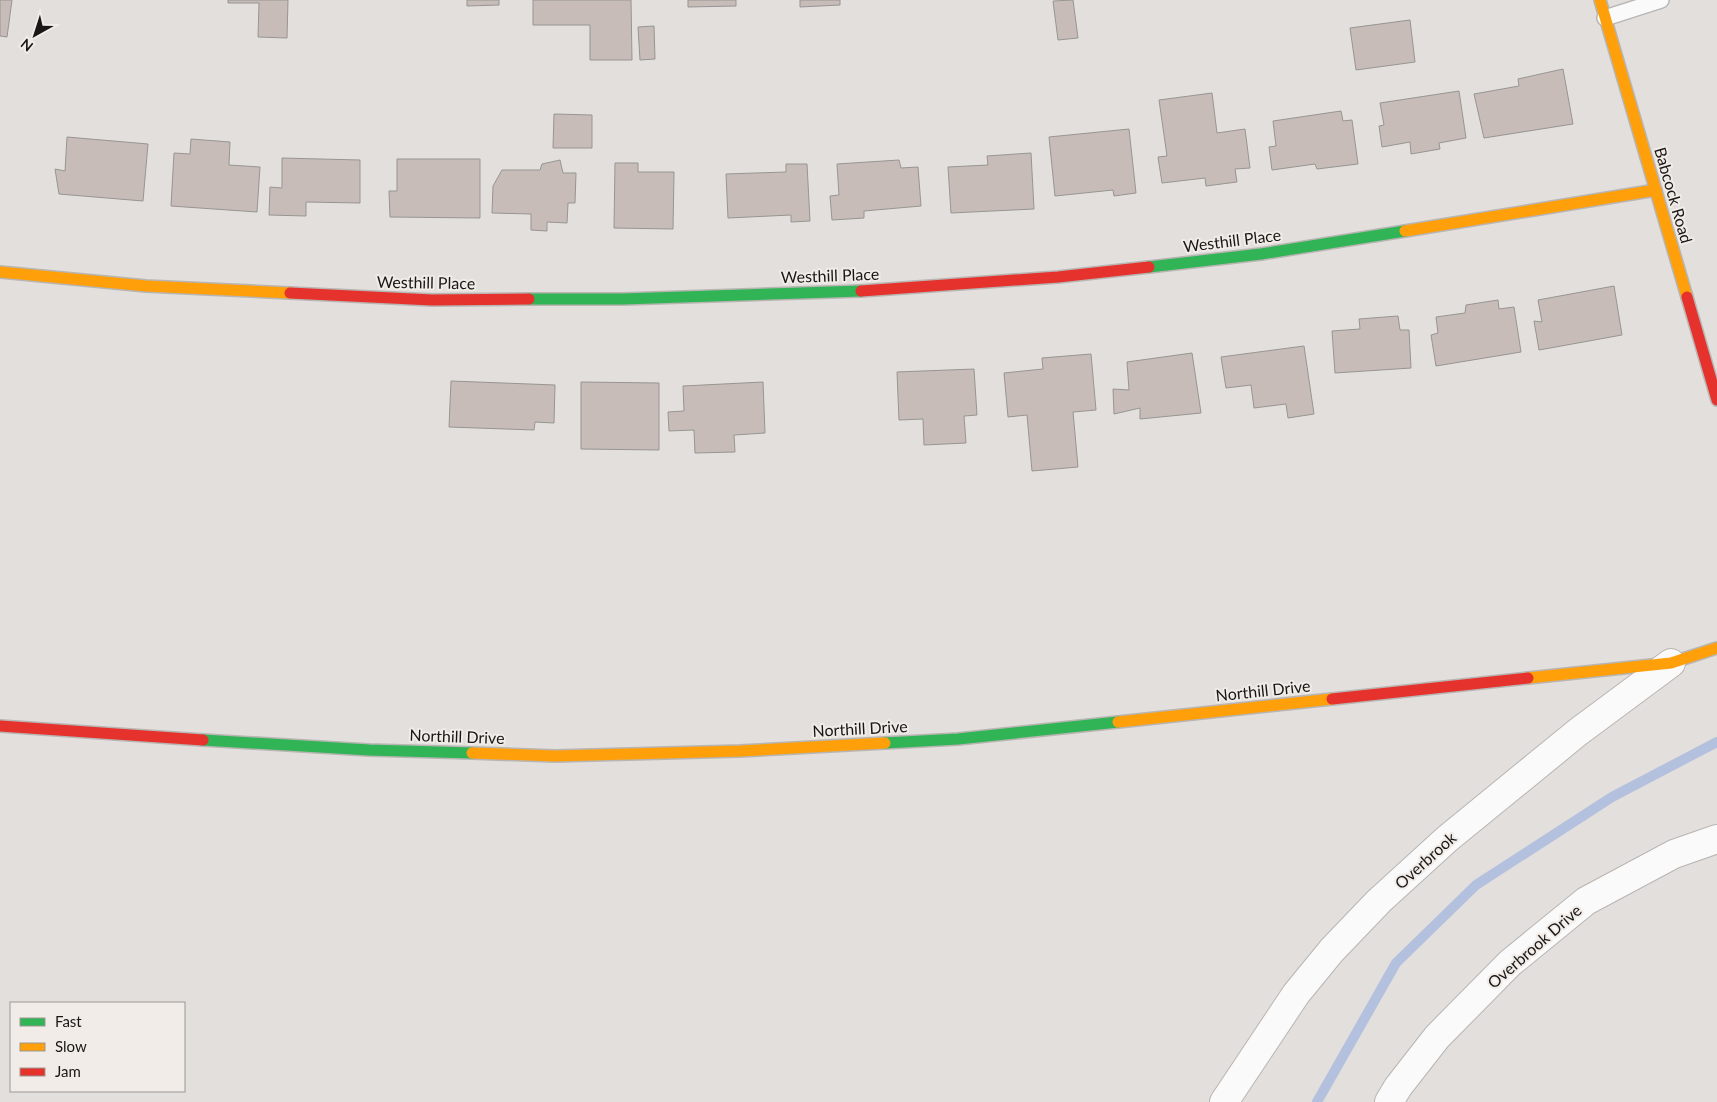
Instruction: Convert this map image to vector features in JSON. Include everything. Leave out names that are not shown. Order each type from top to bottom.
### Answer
[{"type":"street","name":"Babcock Road","points":[[1600,0],[1717,400]]},
{"type":"street","name":"Westhill Place","points":[[0,272],[146,286],[432,300],[623,299],[858,291],[1058,277],[1261,254],[1656,190]]},
{"type":"street","name":"Northill Drive","points":[[0,726],[98,734],[369,750],[555,756],[740,751],[958,739],[1671,663],[1717,648]]},
{"type":"street","name":"Overbrook","points":[[1224,1102],[1296,994],[1332,950],[1379,901],[1447,839],[1531,770],[1578,732],[1671,663]]},
{"type":"street","name":"Overbrook Drive","points":[[1389,1102],[1398,1087],[1437,1036],[1510,963],[1586,900],[1674,854],[1717,839]]},
{"type":"lane","points":[[1605,18],[1660,0]]},
{"type":"building","points":[[0,0],[12,0],[7,37],[0,36]]},
{"type":"building","points":[[228,0],[288,0],[287,38],[258,37],[259,3],[228,3]]},
{"type":"building","points":[[467,0],[499,0],[499,5],[467,6]]},
{"type":"building","points":[[533,0],[631,0],[632,60],[590,60],[590,25],[533,25]]},
{"type":"building","points":[[688,0],[736,0],[736,6],[688,7]]},
{"type":"building","points":[[800,0],[840,0],[840,5],[800,7]]},
{"type":"building","points":[[1073,0],[1078,38],[1058,40],[1053,1]]},
{"type":"building","points":[[1410,20],[1415,62],[1356,70],[1350,28]]},
{"type":"building","points":[[654,26],[655,59],[640,60],[638,27]]},
{"type":"building","points":[[1563,69],[1573,124],[1484,138],[1474,94],[1519,86],[1518,79]]},
{"type":"building","points":[[1459,91],[1466,138],[1439,143],[1440,149],[1411,154],[1410,142],[1382,147],[1379,126],[1384,125],[1380,103]]},
{"type":"building","points":[[1212,93],[1217,133],[1245,129],[1250,168],[1235,169],[1237,182],[1206,186],[1205,178],[1162,183],[1158,157],[1167,156],[1159,100]]},
{"type":"building","points":[[1341,111],[1343,121],[1352,120],[1358,164],[1317,169],[1315,164],[1272,170],[1269,147],[1276,146],[1273,121]]},
{"type":"building","points":[[554,114],[592,115],[592,148],[553,148]]},
{"type":"building","points":[[1129,129],[1136,193],[1114,196],[1113,190],[1055,196],[1049,137]]},
{"type":"building","points":[[67,137],[148,144],[143,201],[59,194],[55,169],[65,171]]},
{"type":"building","points":[[191,139],[230,142],[229,165],[260,167],[257,212],[171,206],[174,153],[190,154]]},
{"type":"building","points":[[1031,153],[1034,209],[951,213],[948,167],[988,165],[987,156]]},
{"type":"building","points":[[282,158],[360,160],[360,203],[306,202],[306,216],[269,215],[270,187],[282,188]]},
{"type":"building","points":[[397,159],[480,159],[480,218],[390,217],[389,191],[397,191]]},
{"type":"building","points":[[560,160],[563,173],[576,173],[575,203],[568,203],[567,223],[547,222],[547,231],[531,230],[531,214],[492,213],[493,186],[502,170],[540,170],[542,164]]},
{"type":"building","points":[[899,160],[901,168],[918,167],[921,206],[864,211],[864,218],[832,220],[830,196],[839,195],[837,164]]},
{"type":"building","points":[[615,163],[638,163],[638,172],[674,172],[673,229],[614,228]]},
{"type":"building","points":[[786,164],[807,164],[810,221],[791,222],[791,215],[728,218],[726,174],[786,172]]},
{"type":"building","points":[[1614,286],[1622,335],[1539,350],[1534,321],[1542,322],[1538,300]]},
{"type":"building","points":[[1498,300],[1499,309],[1514,307],[1521,352],[1436,366],[1431,335],[1438,333],[1436,317],[1465,313],[1466,305]]},
{"type":"building","points":[[1398,316],[1400,330],[1409,330],[1411,368],[1335,373],[1332,331],[1360,329],[1359,319]]},
{"type":"building","points":[[1304,346],[1314,414],[1288,418],[1286,404],[1254,408],[1251,385],[1226,388],[1221,357]]},
{"type":"building","points":[[1192,353],[1201,413],[1140,419],[1140,408],[1114,414],[1113,389],[1129,390],[1127,362]]},
{"type":"building","points":[[1091,354],[1096,410],[1073,412],[1078,467],[1032,471],[1027,415],[1008,417],[1004,373],[1043,369],[1042,358]]},
{"type":"building","points":[[974,369],[977,415],[964,416],[966,443],[924,445],[923,419],[899,420],[897,372]]},
{"type":"building","points":[[451,381],[555,385],[554,423],[535,422],[534,430],[449,427]]},
{"type":"building","points":[[581,382],[659,383],[659,450],[581,449]]},
{"type":"building","points":[[763,382],[765,433],[734,435],[735,452],[695,453],[694,430],[669,431],[668,412],[684,411],[683,386]]},
{"type":"waterway","points":[[1317,1102],[1396,963],[1476,885],[1612,797],[1717,742]]},
{"type":"traffic: fast","points":[[1149,267],[1261,254],[1405,231]]},
{"type":"traffic: fast","points":[[529,299],[623,299],[861,291]]},
{"type":"traffic: fast","points":[[885,743],[958,739],[1118,722]]},
{"type":"traffic: fast","points":[[203,740],[369,750],[472,753]]},
{"type":"traffic: slow","points":[[1600,0],[1687,297]]},
{"type":"traffic: slow","points":[[1405,231],[1656,190]]},
{"type":"traffic: slow","points":[[0,272],[146,286],[290,293]]},
{"type":"traffic: slow","points":[[1528,678],[1671,663],[1717,648]]},
{"type":"traffic: slow","points":[[1118,722],[1332,699]]},
{"type":"traffic: slow","points":[[472,753],[555,756],[740,751],[885,743]]},
{"type":"traffic: jam","points":[[861,291],[1058,277],[1149,267]]},
{"type":"traffic: jam","points":[[290,293],[432,300],[529,299]]},
{"type":"traffic: jam","points":[[1687,297],[1717,400]]},
{"type":"traffic: jam","points":[[1332,699],[1528,678]]},
{"type":"traffic: jam","points":[[0,726],[203,740]]}]
